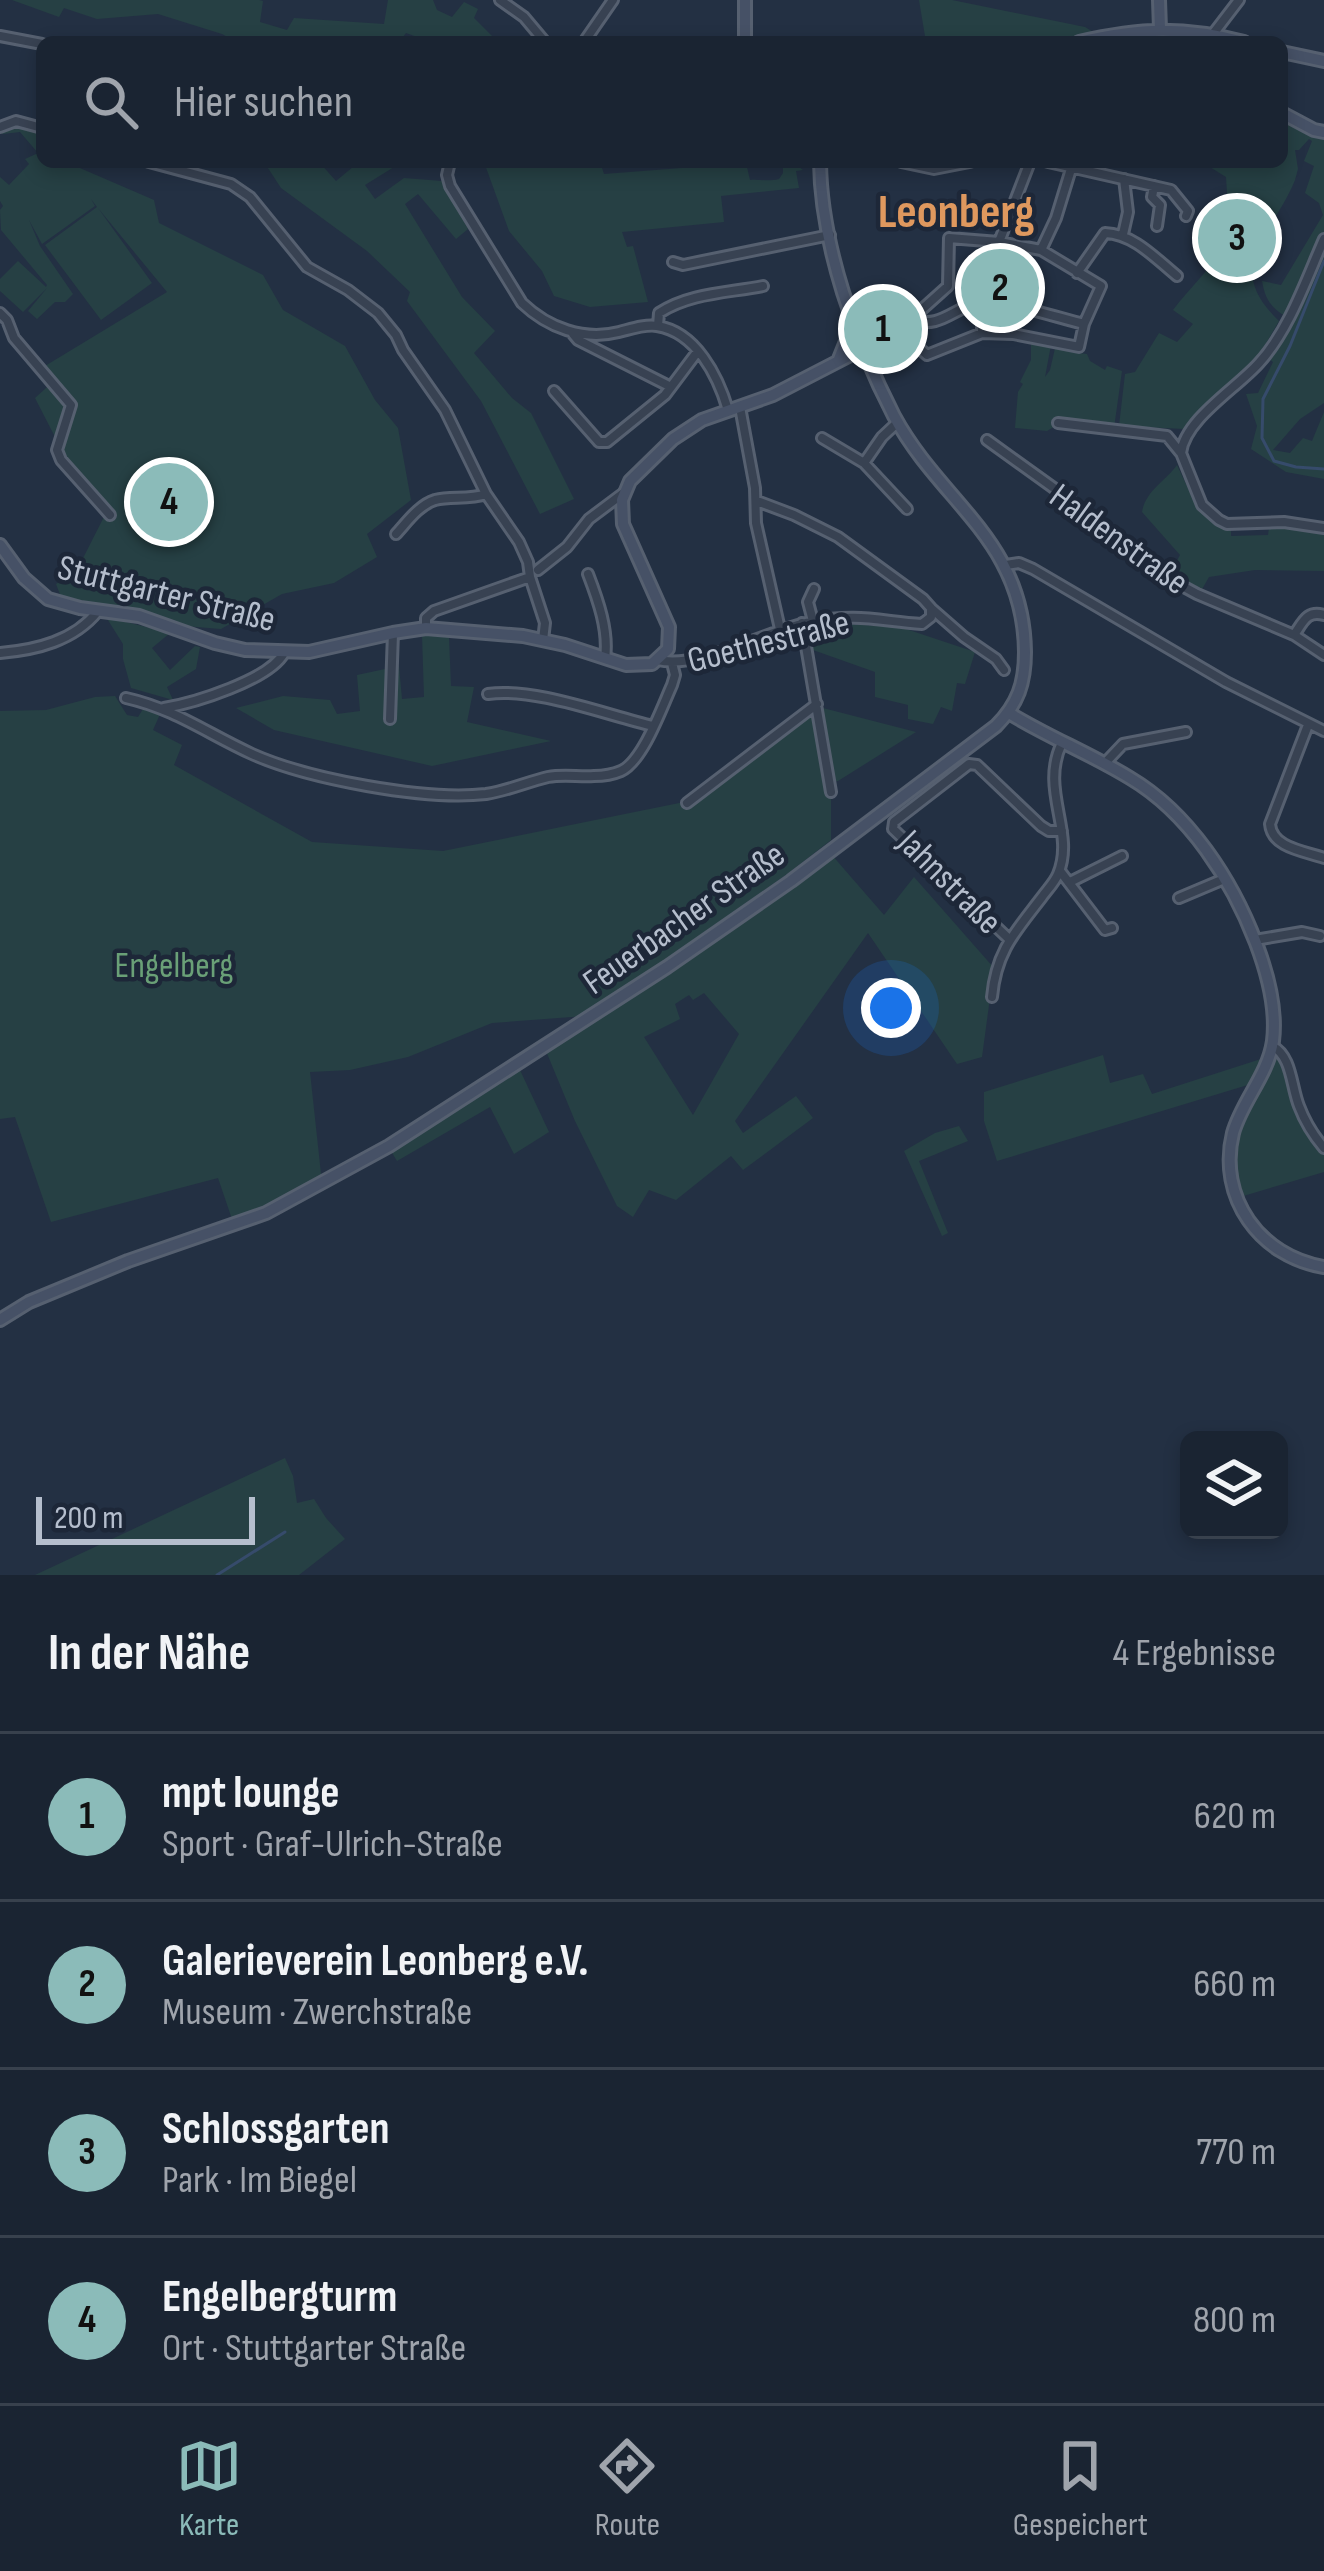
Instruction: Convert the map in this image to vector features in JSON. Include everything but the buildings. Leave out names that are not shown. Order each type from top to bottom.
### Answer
[{"type":"main road","points":[[745,36],[746,0]]},
{"type":"main road","points":[[1159,0],[1160,29]]},
{"type":"main road","points":[[1131,36],[1160,29],[1221,36]]},
{"type":"main road","points":[[1288,53],[1324,62]]},
{"type":"main road","points":[[1288,116],[1324,132]]},
{"type":"main road","points":[[821,168],[830,235],[851,314],[898,422],[1006,565],[1023,619],[1025,646],[1025,675],[1009,713],[1128,776],[1161,801],[1224,879],[1255,940],[1270,995],[1272,1046],[1233,1135],[1234,1190],[1249,1221],[1273,1248],[1324,1267]]},
{"type":"main road","points":[[838,362],[848,340],[851,314]]},
{"type":"main road","points":[[665,662],[669,627],[623,524],[625,492],[646,463],[702,420],[773,395],[864,348]]},
{"type":"main road","name":"Stuttgarter Straße","points":[[0,545],[24,578],[48,599],[139,616],[244,650],[309,652],[426,628],[543,640],[626,665],[665,662]]},
{"type":"main road","name":"Feuerbacher Straße","points":[[0,1320],[29,1302],[128,1261],[266,1213],[389,1146],[667,967],[1009,713]]},
{"type":"street","points":[[500,0],[540,36]]},
{"type":"street","points":[[588,36],[613,0]]},
{"type":"street","points":[[1213,34],[1239,0]]},
{"type":"street","points":[[0,36],[36,43]]},
{"type":"street","points":[[0,127],[16,122],[36,127]]},
{"type":"street","points":[[171,168],[231,184],[250,197],[307,267],[348,290],[378,313],[396,335],[445,410],[485,494],[534,573],[545,623],[543,640]]},
{"type":"street","points":[[449,168],[450,186],[522,303],[543,320],[595,336],[658,326],[686,338],[705,359],[734,408],[757,501],[756,524],[780,630]]},
{"type":"street","points":[[983,328],[984,301],[999,242],[1028,168]]},
{"type":"street","points":[[1068,168],[1171,190],[1188,211],[1186,216]]},
{"type":"street","points":[[1041,250],[1071,169]]},
{"type":"street","points":[[1123,234],[1124,179]]},
{"type":"street","points":[[1154,185],[1152,197],[1160,205],[1157,226]]},
{"type":"street","points":[[1077,273],[1106,232],[1123,234],[1177,276]]},
{"type":"street","points":[[674,262],[682,265],[830,235]]},
{"type":"street","points":[[864,348],[899,330],[948,286],[950,238],[1041,250],[1101,286],[1078,347],[983,328],[927,355],[899,330]]},
{"type":"street","points":[[1181,453],[1192,428],[1265,355],[1286,322],[1324,239]]},
{"type":"street","points":[[658,326],[658,313],[696,296],[763,286]]},
{"type":"street","points":[[912,319],[937,322],[984,301],[1084,324]]},
{"type":"street","name":"Stuttgarter Straße","points":[[0,314],[14,338],[71,405],[57,450],[110,515]]},
{"type":"street","points":[[572,332],[578,340],[671,387]]},
{"type":"street","points":[[554,391],[599,442],[607,442],[665,395],[698,351]]},
{"type":"street","points":[[864,463],[898,422]]},
{"type":"street","points":[[1058,423],[1167,436],[1181,453],[1202,505],[1219,520],[1324,528]]},
{"type":"street","points":[[822,438],[864,463],[907,509]]},
{"type":"street","name":"Haldenstraße","points":[[987,440],[1069,499],[1151,569],[1294,635],[1324,656]]},
{"type":"street","points":[[426,628],[426,618],[434,610],[534,573],[625,492]]},
{"type":"street","points":[[396,534],[423,506],[436,500],[485,494]]},
{"type":"street","points":[[757,501],[838,537],[929,605],[1004,670]]},
{"type":"street","points":[[1006,565],[1018,562],[1033,569],[1226,682],[1324,731]]},
{"type":"street","points":[[588,574],[604,627],[605,658]]},
{"type":"street","points":[[813,621],[808,602],[814,590]]},
{"type":"street","name":"Goethestraße","points":[[665,662],[700,657],[813,621],[866,616],[922,624],[931,617],[929,605]]},
{"type":"street","points":[[0,652],[52,643],[99,610]]},
{"type":"street","points":[[1294,635],[1307,615],[1324,615]]},
{"type":"street","points":[[802,623],[831,792]]},
{"type":"street","points":[[390,719],[392,633]]},
{"type":"street","points":[[164,708],[261,674],[284,653]]},
{"type":"street","points":[[126,698],[164,708],[250,753],[289,767],[386,788],[462,796],[555,776],[622,770],[633,761],[675,675],[665,662]]},
{"type":"street","points":[[488,694],[528,695],[652,726]]},
{"type":"street","points":[[687,803],[817,704]]},
{"type":"street","points":[[1308,725],[1270,834],[1283,844],[1324,858]]},
{"type":"street","points":[[1104,765],[1123,744],[1186,732]]},
{"type":"street","points":[[1062,743],[1052,783],[1062,831],[1060,871],[1106,930],[1112,928]]},
{"type":"street","name":"Jahnstraße","points":[[1009,939],[893,830],[894,822],[969,764],[977,765],[1049,832],[1062,831]]},
{"type":"street","points":[[1070,882],[1122,856]]},
{"type":"street","name":"Jahnstraße","points":[[992,997],[996,970],[1009,939],[1060,871]]},
{"type":"street","points":[[1179,898],[1224,879]]},
{"type":"street","points":[[1255,940],[1303,932],[1323,936]]},
{"type":"street","points":[[1272,1046],[1285,1056],[1299,1106],[1324,1148]]},
{"type":"green space","points":[[12,0],[259,0],[263,1],[260,22],[287,30],[294,18],[384,24],[388,0],[433,0],[437,10],[452,17],[464,2],[478,9],[474,18],[492,36],[226,36],[158,14],[97,19],[64,8],[59,17]]},
{"type":"green space","points":[[919,0],[952,0],[1085,27],[1099,36],[925,36]]},
{"type":"green space","points":[[1288,116],[1324,132],[1324,239],[1285,316],[1269,301],[1262,281],[1281,285],[1323,215],[1319,203],[1305,193],[1314,166],[1304,161],[1309,139],[1295,150],[1295,180],[1253,267],[1262,301],[1279,321],[1258,357],[1185,429],[1119,426],[1125,374],[1135,372],[1159,333],[1177,342],[1193,324],[1173,310],[1219,253],[1212,238],[1227,193],[1226,177],[1212,168],[1288,168]]},
{"type":"green space","points":[[8,125],[36,129],[36,151],[20,132],[0,132]]},
{"type":"green space","points":[[36,154],[36,168],[80,168],[154,200],[159,223],[263,275],[283,310],[345,346],[375,400],[398,428],[411,500],[367,534],[377,557],[334,583],[282,594],[221,629],[173,625],[125,608],[61,597],[56,584],[76,572],[110,505],[71,468],[35,398],[56,379],[45,366],[167,292],[98,208],[152,283],[101,320],[45,245],[97,207],[91,199],[95,206],[42,244],[29,220],[40,246],[73,294],[65,302],[55,302],[37,319],[28,311],[47,288],[23,312],[0,291],[0,279],[18,261],[47,285],[1,230],[0,177],[9,185],[29,164],[25,159]]},
{"type":"green space","points":[[268,168],[324,168],[336,181],[352,168],[392,168],[365,185],[375,199],[404,178],[442,181],[468,229],[456,239],[418,194],[405,204],[462,297],[495,331],[474,353],[531,413],[574,499],[540,514],[481,401],[407,301],[410,292],[367,251],[281,188]]},
{"type":"green space","points":[[486,168],[602,168],[604,174],[747,168],[750,180],[779,179],[783,168],[803,170],[796,171],[799,188],[721,196],[724,222],[622,232],[627,247],[633,246],[648,302],[590,307],[554,296],[542,271],[509,231]]},
{"type":"green space","points":[[1324,249],[1324,403],[1300,419],[1273,450],[1290,453],[1303,438],[1312,441],[1324,412],[1324,479],[1286,472],[1251,449],[1257,426],[1246,394],[1258,393],[1273,362],[1265,355]]},
{"type":"green space","points":[[1031,337],[1051,345],[1045,377],[1056,344],[1069,347],[1069,352],[1087,354],[1105,370],[1107,366],[1122,371],[1114,428],[1060,423],[1047,431],[1015,428],[1020,382],[1031,360]]},
{"type":"green space","points":[[1177,465],[1197,504],[1231,528],[1231,536],[1268,535],[1269,528],[1281,526],[1324,535],[1324,571],[1255,570],[1209,577],[1201,591],[1170,574],[1180,555],[1142,512],[1152,492]]},
{"type":"green space","points":[[106,617],[170,633],[152,648],[170,670],[195,646],[200,647],[196,669],[167,687],[173,700],[131,688],[123,644]]},
{"type":"green space","points":[[808,626],[900,627],[975,652],[965,684],[957,683],[952,711],[941,707],[933,724],[908,719],[908,705],[875,697],[875,672],[813,650]]},
{"type":"green space","points":[[422,635],[449,637],[451,686],[474,687],[467,722],[551,741],[432,766],[274,730],[236,708],[283,696],[330,700],[337,714],[360,711],[357,675],[399,666],[402,699],[424,697]]},
{"type":"green space","name":"Engelberg","points":[[115,696],[127,715],[138,717],[145,706],[161,712],[153,730],[182,745],[174,765],[312,842],[443,851],[689,801],[819,707],[916,732],[831,782],[831,840],[585,1016],[492,1023],[408,1057],[350,1070],[310,1072],[322,1183],[233,1222],[218,1178],[51,1222],[15,1117],[0,1119],[0,711],[46,710]]},
{"type":"green space","points":[[831,854],[884,915],[914,877],[994,968],[982,1057],[957,1064],[868,933],[735,1121],[743,1133],[796,1096],[813,1118],[743,1170],[731,1156],[676,1200],[649,1190],[633,1217],[617,1206],[546,1051],[678,967]],"holes":[[[704,993],[739,1034],[693,1115],[644,1037],[680,1019],[675,1004]]]},
{"type":"green space","points":[[1279,1054],[1299,1113],[1324,1151],[1324,1172],[1240,1197],[1233,1167],[1237,1130]]},
{"type":"green space","points":[[1103,1055],[1110,1083],[1143,1074],[1152,1094],[1264,1058],[1251,1084],[997,1161],[984,1121],[984,1092]]},
{"type":"green space","points":[[519,1068],[549,1132],[514,1154],[490,1107],[397,1161],[391,1151]]},
{"type":"green space","points":[[959,1126],[968,1141],[919,1161],[948,1233],[942,1236],[904,1151]]},
{"type":"green space","points":[[285,1458],[297,1503],[314,1499],[345,1539],[299,1575],[35,1575]]},
{"type":"waterway","points":[[1324,261],[1263,399],[1262,438],[1274,461],[1324,469]]},
{"type":"waterway","points":[[217,1575],[285,1532]]},
{"type":"place","name":"Schlossgarten","points":[[1237,238]]},
{"type":"place","name":"Galerieverein Leonberg e.V.","points":[[1000,288]]},
{"type":"place","name":"mpt lounge","points":[[883,329]]},
{"type":"place","name":"Engelbergturm","points":[[169,502]]},
{"type":"district","name":"Leonberg","points":[[956,210]]}]
